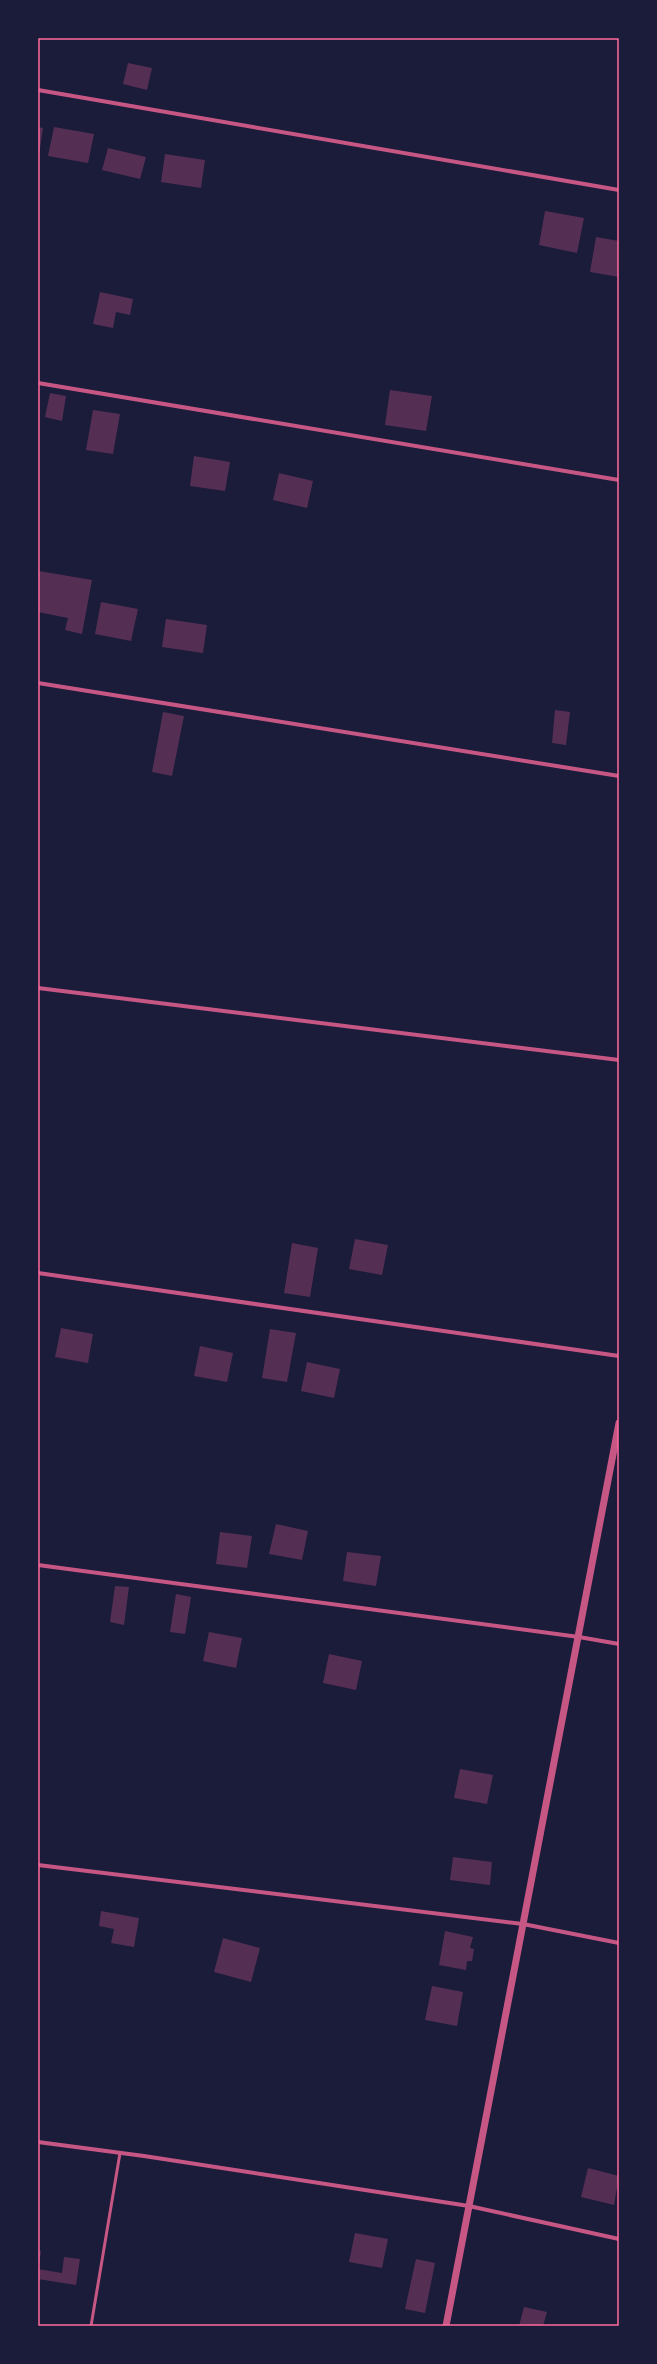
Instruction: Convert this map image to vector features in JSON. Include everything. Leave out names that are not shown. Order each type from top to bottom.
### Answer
[{"type":"street","points":[[38,90],[619,190]]},
{"type":"street","points":[[38,383],[619,480]]},
{"type":"street","points":[[38,683],[619,776]]},
{"type":"street","points":[[38,988],[619,1060]]},
{"type":"street","points":[[38,1273],[619,1356]]},
{"type":"street","points":[[446,2326],[619,1423]]},
{"type":"street","points":[[38,1565],[579,1636],[619,1644]]},
{"type":"street","points":[[38,1865],[524,1924],[619,1943]]},
{"type":"street","points":[[38,2142],[469,2206],[619,2239]]},
{"type":"lane","points":[[91,2326],[120,2153]]},
{"type":"building","points":[[128,63],[152,68],[147,90],[123,84]]},
{"type":"building","points":[[38,127],[43,128],[39,155],[38,155]]},
{"type":"building","points":[[54,127],[94,134],[88,163],[48,156]]},
{"type":"building","points":[[108,148],[146,157],[140,179],[102,170]]},
{"type":"building","points":[[165,154],[205,160],[201,188],[161,182]]},
{"type":"building","points":[[545,211],[584,218],[577,253],[539,245]]},
{"type":"building","points":[[596,237],[619,241],[619,277],[590,272]]},
{"type":"building","points":[[100,292],[133,299],[130,315],[116,312],[113,328],[93,324]]},
{"type":"building","points":[[390,390],[432,396],[426,431],[385,425]]},
{"type":"building","points":[[50,393],[66,396],[62,421],[45,417]]},
{"type":"building","points":[[93,410],[120,414],[113,454],[86,450]]},
{"type":"building","points":[[194,456],[230,462],[225,491],[190,486]]},
{"type":"building","points":[[279,473],[313,481],[307,508],[273,500]]},
{"type":"building","points":[[39,571],[92,580],[82,634],[65,630],[68,618],[38,612]]},
{"type":"building","points":[[101,602],[138,609],[131,641],[95,634]]},
{"type":"building","points":[[166,619],[207,625],[203,653],[162,647]]},
{"type":"building","points":[[555,710],[570,712],[566,745],[552,743]]},
{"type":"building","points":[[163,712],[184,716],[172,776],[152,772]]},
{"type":"building","points":[[355,1239],[388,1245],[382,1275],[349,1269]]},
{"type":"building","points":[[292,1243],[318,1248],[310,1297],[284,1293]]},
{"type":"building","points":[[61,1328],[93,1334],[88,1363],[55,1357]]},
{"type":"building","points":[[270,1329],[296,1333],[287,1382],[262,1378]]},
{"type":"building","points":[[200,1346],[233,1353],[227,1382],[194,1376]]},
{"type":"building","points":[[307,1362],[340,1369],[334,1398],[301,1391]]},
{"type":"building","points":[[276,1524],[308,1531],[302,1560],[269,1554]]},
{"type":"building","points":[[220,1532],[252,1536],[247,1568],[216,1564]]},
{"type":"building","points":[[347,1552],[381,1556],[376,1586],[343,1581]]},
{"type":"building","points":[[115,1586],[129,1587],[124,1625],[110,1622]]},
{"type":"building","points":[[176,1594],[191,1597],[185,1634],[170,1632]]},
{"type":"building","points":[[209,1632],[242,1638],[236,1668],[203,1661]]},
{"type":"building","points":[[329,1654],[362,1661],[356,1690],[323,1683]]},
{"type":"building","points":[[460,1769],[493,1775],[487,1804],[454,1798]]},
{"type":"building","points":[[453,1857],[492,1862],[490,1885],[450,1880]]},
{"type":"building","points":[[101,1911],[139,1918],[134,1947],[111,1943],[114,1929],[99,1926]]},
{"type":"building","points":[[445,1931],[473,1937],[470,1948],[474,1949],[472,1961],[467,1961],[466,1970],[439,1965]]},
{"type":"building","points":[[223,1938],[260,1948],[251,1982],[214,1972]]},
{"type":"building","points":[[432,1986],[463,1992],[457,2026],[425,2020]]},
{"type":"building","points":[[588,2168],[619,2176],[614,2205],[581,2197]]},
{"type":"building","points":[[355,2233],[388,2239],[382,2268],[349,2262]]},
{"type":"building","points":[[38,2251],[41,2251],[39,2266],[38,2266]]},
{"type":"building","points":[[64,2257],[80,2259],[76,2285],[38,2279],[38,2269],[62,2273]]},
{"type":"building","points":[[416,2259],[435,2263],[425,2313],[405,2309]]},
{"type":"building","points":[[524,2307],[547,2312],[543,2326],[519,2326]]}]
